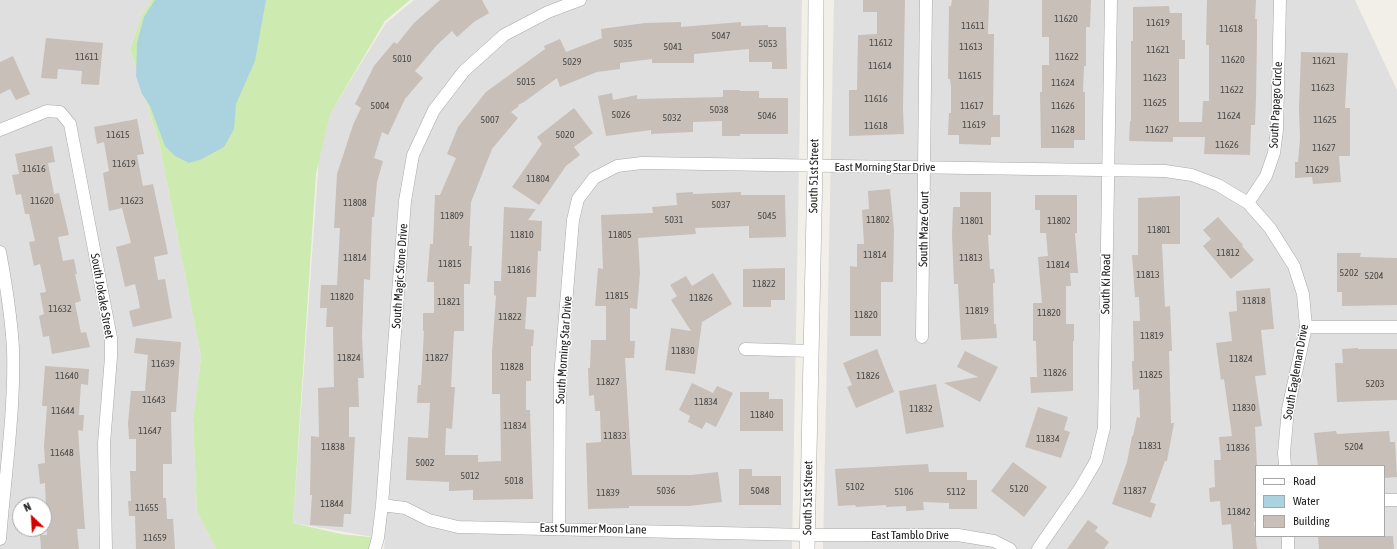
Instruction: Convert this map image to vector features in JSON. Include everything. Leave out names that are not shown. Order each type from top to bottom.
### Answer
[{"type":"street","name":"South Magic Stone Drive","points":[[374,549],[378,538],[382,505],[405,201],[414,155],[434,110],[464,71],[504,35],[548,12],[580,0]]},
{"type":"street","name":"South 51st Street","points":[[807,542],[816,0]]},
{"type":"street","name":"South Maze Court","points":[[922,337],[926,0]]},
{"type":"street","name":"South Ki Road","points":[[1038,549],[1079,490],[1096,461],[1104,428],[1111,0]]},
{"type":"street","name":"South Papago Circle","points":[[1248,202],[1266,176],[1274,153],[1277,130],[1280,0]]},
{"type":"street","name":"South Jokake Street","points":[[0,130],[47,111],[60,112],[70,124],[111,338],[111,357],[104,444],[106,549]]},
{"type":"street","name":"East Morning Star Drive","points":[[594,178],[617,166],[642,163],[1108,171]]},
{"type":"street","name":"South Eagleman Drive","points":[[1108,171],[1164,171],[1192,175],[1218,185],[1248,202],[1270,228],[1294,266],[1303,294],[1306,327],[1288,409],[1284,453],[1285,465]]},
{"type":"street","name":"South Morning Star Drive","points":[[559,528],[560,377],[573,220],[578,199],[594,178]]},
{"type":"street","points":[[0,252],[9,298],[13,348],[12,401],[0,539]]},
{"type":"street","points":[[1306,327],[1397,327]]},
{"type":"street","points":[[745,348],[811,351]]},
{"type":"street","points":[[1385,500],[1397,500]]},
{"type":"street","name":"East Summer Moon Lane","points":[[382,505],[405,508],[429,520],[458,527],[559,528],[807,542]]},
{"type":"street","name":"East Tamblo Drive","points":[[807,542],[958,535],[994,541],[1010,549]]},
{"type":"street","points":[[1288,537],[1288,549]]},
{"type":"shaded area","points":[[0,0],[152,0],[142,15],[130,49],[159,142],[201,357],[193,420],[197,512],[216,549],[0,549]]},
{"type":"shaded area","points":[[414,0],[802,0],[792,549],[384,549],[385,539],[293,523],[321,128],[386,23]]},
{"type":"shaded area","points":[[834,0],[1355,0],[1397,90],[1397,549],[823,549]]},
{"type":"green space","points":[[152,0],[410,0],[385,21],[330,114],[316,174],[293,523],[341,534],[378,538],[375,549],[216,549],[197,512],[193,420],[201,357],[159,142],[130,49],[142,15]]},
{"type":"water","points":[[155,0],[266,0],[255,61],[236,104],[234,129],[224,147],[202,159],[189,163],[175,156],[165,146],[150,106],[142,94],[136,76],[137,43],[144,17]]},
{"type":"building","points":[[440,0],[482,0],[489,13],[474,22],[457,37],[452,31],[437,45],[415,71],[423,78],[405,99],[388,135],[382,132],[374,158],[383,161],[377,182],[374,217],[372,217],[370,280],[364,279],[362,336],[364,378],[358,378],[359,407],[349,407],[349,437],[355,437],[351,514],[344,514],[343,527],[310,525],[312,495],[310,495],[311,436],[319,437],[318,388],[334,387],[333,327],[326,327],[327,308],[320,308],[321,285],[337,285],[340,228],[334,228],[337,174],[353,125],[361,108],[355,104],[374,66],[394,42],[397,44],[414,23]]},
{"type":"building","points":[[863,0],[905,0],[904,134],[849,136],[849,90],[857,90],[858,35],[877,34],[877,12],[863,12]]},
{"type":"building","points":[[952,0],[989,0],[988,34],[994,34],[993,115],[1000,115],[1000,137],[991,137],[991,145],[959,144],[959,135],[948,135],[949,113],[951,113],[951,87],[950,79],[948,79],[949,6],[951,6]]},
{"type":"building","points":[[1042,0],[1091,0],[1090,27],[1086,27],[1086,66],[1084,66],[1083,92],[1085,92],[1085,140],[1074,140],[1074,148],[1041,148],[1040,92],[1042,92],[1042,65],[1049,65],[1049,37],[1042,37]]},
{"type":"building","points":[[1207,0],[1256,0],[1255,19],[1257,19],[1257,38],[1255,125],[1251,125],[1250,155],[1204,154],[1205,137],[1173,137],[1173,142],[1129,141],[1131,121],[1131,41],[1133,41],[1133,7],[1169,6],[1170,13],[1182,13],[1182,40],[1185,40],[1185,59],[1179,59],[1179,122],[1202,122],[1203,101],[1209,101],[1209,45],[1206,45]]},
{"type":"building","points":[[681,22],[681,27],[741,22],[741,26],[768,25],[768,27],[786,27],[787,69],[772,69],[772,62],[749,62],[749,49],[694,54],[694,63],[652,63],[652,59],[620,63],[620,69],[597,72],[560,87],[557,78],[518,105],[519,106],[511,112],[518,118],[492,149],[471,202],[469,246],[472,246],[470,284],[464,284],[464,331],[454,331],[451,387],[455,387],[452,429],[446,428],[445,455],[478,455],[478,462],[501,461],[500,394],[492,394],[492,352],[496,296],[494,295],[494,281],[501,281],[504,207],[536,209],[528,220],[542,221],[541,251],[538,251],[536,297],[527,297],[525,329],[534,330],[533,346],[531,346],[531,381],[526,381],[526,410],[530,410],[533,499],[473,500],[473,490],[449,491],[449,482],[406,480],[408,437],[428,438],[430,403],[417,403],[418,385],[421,385],[424,331],[423,313],[434,313],[434,282],[427,282],[430,244],[433,244],[435,195],[440,195],[456,158],[447,154],[458,127],[486,92],[545,49],[544,46],[560,39],[566,52],[602,38],[601,29],[645,23]]},
{"type":"building","points":[[46,38],[103,43],[99,85],[81,84],[82,71],[58,69],[57,79],[41,78]]},
{"type":"building","points":[[1301,52],[1348,53],[1345,108],[1350,108],[1350,156],[1339,156],[1341,182],[1313,184],[1312,177],[1295,178],[1295,162],[1298,162],[1300,139],[1299,109]]},
{"type":"building","points":[[13,56],[30,94],[16,100],[10,89],[0,94],[0,62]]},
{"type":"building","points":[[723,90],[759,91],[759,98],[788,98],[788,134],[740,134],[740,136],[722,136],[722,121],[693,122],[693,132],[651,134],[651,130],[606,136],[598,96],[612,93],[613,100],[637,95],[637,99],[723,97]]},
{"type":"building","points":[[574,108],[593,133],[574,147],[580,155],[566,166],[539,205],[512,187],[542,144],[537,137]]},
{"type":"building","points":[[137,119],[144,154],[137,155],[143,186],[153,184],[168,254],[154,257],[158,280],[165,279],[172,318],[133,327],[129,311],[140,308],[138,297],[135,284],[125,287],[116,247],[131,243],[122,208],[109,211],[103,173],[109,171],[104,142],[97,144],[94,127]]},
{"type":"building","points":[[52,146],[55,162],[48,163],[54,194],[59,193],[69,235],[58,237],[63,261],[74,259],[77,274],[75,274],[81,301],[75,303],[81,333],[86,332],[90,347],[52,354],[49,336],[43,337],[39,316],[44,314],[40,293],[46,292],[40,264],[34,266],[29,242],[35,241],[29,214],[25,214],[21,194],[16,195],[12,175],[19,174],[15,154]]},
{"type":"building","points":[[890,189],[894,230],[893,282],[881,282],[881,336],[850,336],[850,266],[857,267],[857,244],[864,244],[862,210],[869,209],[868,191]]},
{"type":"building","points":[[693,192],[693,194],[741,192],[741,195],[785,195],[786,237],[749,238],[749,226],[695,228],[696,234],[638,238],[640,273],[637,309],[630,308],[630,341],[635,341],[634,358],[625,358],[632,475],[691,475],[718,472],[722,502],[689,506],[629,506],[629,508],[588,509],[586,443],[601,442],[600,411],[595,411],[594,395],[589,396],[588,368],[590,368],[591,340],[606,340],[606,306],[595,306],[598,268],[603,269],[601,215],[653,213],[652,207],[677,205],[676,193]]},
{"type":"building","points":[[960,192],[991,192],[991,235],[988,235],[990,269],[994,269],[994,324],[996,324],[997,338],[961,340],[958,284],[954,284],[952,235],[953,207],[960,207]]},
{"type":"building","points":[[1035,195],[1077,195],[1077,233],[1075,233],[1078,273],[1070,273],[1071,286],[1066,286],[1066,324],[1074,324],[1073,391],[1031,393],[1030,377],[1037,377],[1036,341],[1033,341],[1033,303],[1042,303],[1038,257],[1048,256],[1046,233],[1040,233],[1040,210],[1035,210]]},
{"type":"building","points":[[1180,196],[1180,244],[1162,244],[1165,307],[1170,306],[1172,351],[1169,351],[1171,423],[1174,423],[1167,461],[1165,461],[1150,502],[1156,504],[1151,518],[1112,504],[1127,462],[1137,417],[1140,418],[1139,389],[1133,390],[1133,321],[1140,321],[1139,297],[1135,297],[1132,255],[1138,255],[1138,198]]},
{"type":"building","points":[[1218,217],[1254,260],[1231,279],[1203,246],[1211,239],[1203,230]]},
{"type":"building","points":[[1337,253],[1361,253],[1360,257],[1397,258],[1397,305],[1342,306],[1342,292],[1337,292]]},
{"type":"building","points":[[785,268],[785,300],[771,300],[771,307],[743,307],[743,269]]},
{"type":"building","points":[[713,273],[732,304],[702,322],[695,374],[665,370],[671,328],[691,331],[671,300],[677,296],[670,285],[686,276],[692,286]]},
{"type":"building","points":[[1270,288],[1274,329],[1261,330],[1266,375],[1255,376],[1262,426],[1255,427],[1257,465],[1255,465],[1254,522],[1257,549],[1233,549],[1231,524],[1222,525],[1220,501],[1210,502],[1209,488],[1215,487],[1214,460],[1221,460],[1219,437],[1232,436],[1224,379],[1221,380],[1216,343],[1232,341],[1229,312],[1237,311],[1236,291]]},
{"type":"building","points":[[136,338],[181,342],[176,412],[171,412],[172,464],[163,464],[163,498],[166,498],[167,519],[173,519],[175,549],[136,549],[135,516],[129,516],[128,501],[131,501],[130,471],[136,471],[136,439],[129,439],[128,423],[131,391],[145,391],[148,355],[134,353]]},
{"type":"building","points":[[877,349],[894,392],[856,408],[847,387],[852,385],[843,363]]},
{"type":"building","points":[[1342,349],[1397,349],[1397,400],[1337,402],[1335,363],[1343,363]]},
{"type":"building","points":[[965,351],[998,367],[980,402],[944,383],[978,377],[957,367]]},
{"type":"building","points":[[45,366],[89,369],[88,385],[81,384],[79,415],[84,415],[83,431],[78,430],[85,529],[77,529],[79,549],[41,549],[40,537],[52,537],[52,497],[46,497],[45,483],[40,484],[38,464],[45,463],[44,446],[47,406],[42,406]]},
{"type":"building","points":[[692,383],[713,393],[717,386],[733,393],[716,427],[706,422],[702,429],[688,422],[690,416],[679,410]]},
{"type":"building","points":[[936,384],[944,427],[906,434],[899,391]]},
{"type":"building","points":[[740,392],[769,392],[769,399],[783,399],[783,431],[740,431]]},
{"type":"building","points":[[1038,407],[1068,417],[1064,430],[1070,432],[1061,458],[1025,447]]},
{"type":"building","points":[[1336,431],[1337,434],[1389,431],[1390,442],[1395,442],[1397,477],[1385,478],[1385,465],[1318,465],[1314,433]]},
{"type":"building","points":[[1013,462],[1047,487],[1024,517],[991,491]]},
{"type":"building","points":[[928,464],[929,472],[967,472],[967,480],[977,480],[977,509],[949,509],[949,503],[923,502],[924,510],[906,511],[906,506],[838,506],[835,469]]},
{"type":"building","points":[[739,469],[752,469],[752,476],[781,476],[781,505],[739,505]]},
{"type":"building","points":[[1088,520],[1098,527],[1095,531],[1109,542],[1104,549],[1067,549]]},
{"type":"building","points":[[1393,536],[1394,549],[1319,549],[1318,537]]}]
